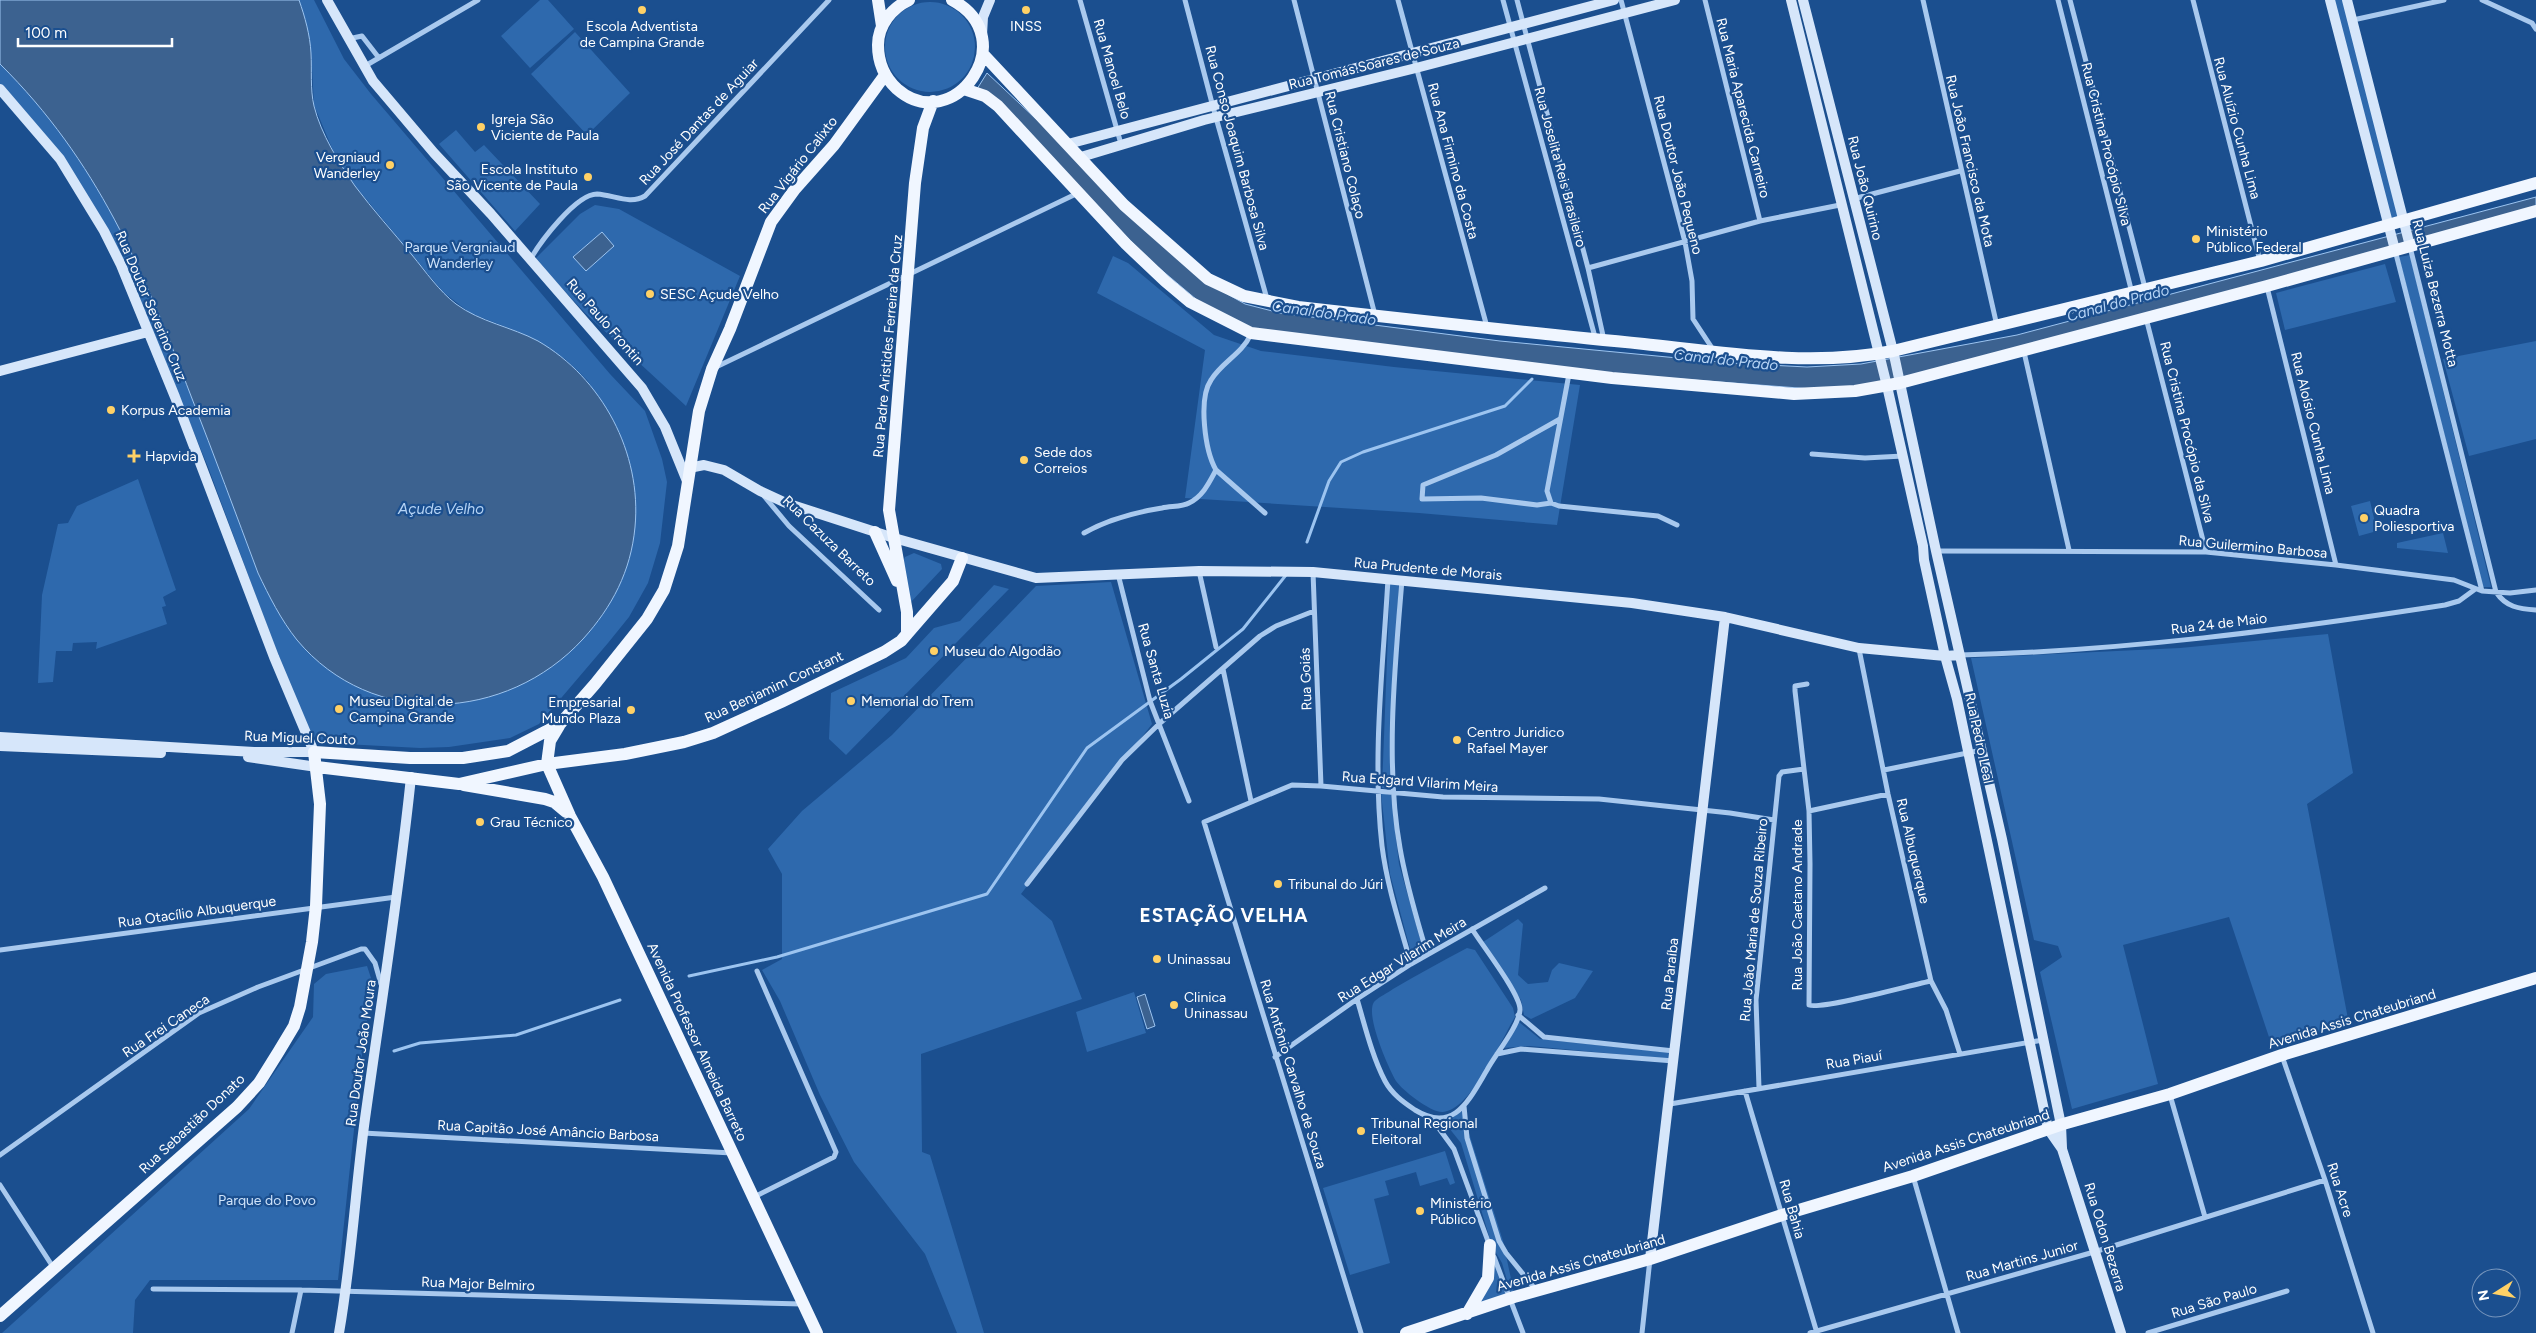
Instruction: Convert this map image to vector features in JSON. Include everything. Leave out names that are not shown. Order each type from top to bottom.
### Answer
[{"type":"main road","name":"Rua Paulo Frontin","points":[[327,0],[373,81],[642,388],[665,427],[687,481]]},
{"type":"main road","points":[[878,0],[882,26]]},
{"type":"main road","points":[[909,0],[890,13],[882,26],[878,42],[879,59],[885,75],[896,88],[911,98],[934,101],[950,98],[964,90],[974,80],[983,54],[983,17],[990,0]]},
{"type":"main road","points":[[952,0],[970,13],[982,36]]},
{"type":"main road","name":"Rua Tomás Soares de Souza","points":[[1068,144],[1614,0]]},
{"type":"main road","name":"Rua Tomás Soares de Souza","points":[[1081,157],[1216,117],[1416,68],[1675,0]]},
{"type":"main road","name":"Rua João Quirino","points":[[1791,0],[1840,205],[1879,356]]},
{"type":"main road","name":"Rua João Quirino","points":[[1803,0],[1900,382]]},
{"type":"main road","name":"Rua Luiza Bezerra Motta","points":[[2330,0],[2395,249]]},
{"type":"main road","points":[[2334,14],[2349,5]]},
{"type":"main road","name":"Rua Luiza Bezerra Motta","points":[[2349,5],[2410,245]]},
{"type":"main road","points":[[983,54],[1124,205],[1208,279],[1228,290],[1268,302],[1376,316],[1714,351],[1792,357],[1879,356],[1894,353],[2390,229],[2536,183]]},
{"type":"main road","name":"Rua Vigário Calixto","points":[[687,481],[699,411],[712,369],[730,329],[771,222],[795,189],[834,145],[885,75]]},
{"type":"main road","name":"Rua Doutor Severino Cruz","points":[[0,89],[60,159],[87,202],[121,265],[214,497],[274,656],[314,752]]},
{"type":"main road","points":[[964,90],[985,96],[998,106],[1126,244],[1190,302],[1223,321],[1251,333],[1569,373],[1794,394],[1855,391],[2024,352],[2536,211]]},
{"type":"main road","name":"Rua Padre Aristides Ferreira da Cruz","points":[[903,594],[889,510],[917,162],[923,128],[934,101]]},
{"type":"main road","points":[[0,371],[148,332]]},
{"type":"main road","name":"Rua Pedro Leal","points":[[1879,356],[1904,456],[1945,656],[1969,753],[2048,1129]]},
{"type":"main road","name":"Rua Pedro Leal","points":[[1900,382],[1936,551],[1982,750],[2061,1125]]},
{"type":"main road","name":"Rua Cazuza Barreto","points":[[689,468],[704,465],[724,470],[760,492],[786,503],[894,538]]},
{"type":"main road","name":"Rua Miguel Couto","points":[[0,737],[254,752],[314,752],[410,758],[487,756],[508,751],[527,743],[560,724],[647,619],[664,590],[678,546],[687,481]]},
{"type":"main road","points":[[875,532],[903,594],[907,612],[906,634]]},
{"type":"main road","name":"Rua Prudente de Morais","points":[[894,538],[1036,578],[1199,571],[1313,572],[1388,578],[1632,603],[1725,617],[1859,648],[1945,656],[1960,655]]},
{"type":"main road","name":"Rua Benjamim Constant","points":[[547,764],[625,754],[713,733],[884,652],[901,641],[954,581],[962,558]]},
{"type":"main road","name":"Rua Paraíba","points":[[1650,1259],[1670,1104],[1725,617]]},
{"type":"main road","points":[[547,764],[550,741],[560,724]]},
{"type":"main road","name":"Rua Miguel Couto","points":[[0,746],[234,756],[459,784],[547,764]]},
{"type":"main road","name":"Rua Sebastião Donato","points":[[0,1316],[214,1128],[259,1083],[294,1026],[308,968],[316,906],[320,804],[314,752]]},
{"type":"main road","name":"Avenida Professor Almeida Barreto","points":[[547,764],[570,816],[603,877],[817,1333]]},
{"type":"main road","name":"Rua Doutor João Moura","points":[[339,1333],[346,1291],[363,1133],[397,897],[411,777]]},
{"type":"main road","points":[[459,784],[545,799],[554,802],[570,816]]},
{"type":"main road","name":"Avenida Assis Chateubriand","points":[[1406,1333],[1467,1314],[1512,1303],[1538,1291],[1650,1259],[1782,1215],[1913,1176],[2048,1129],[2170,1094],[2282,1055],[2536,978]]},
{"type":"main road","name":"Rua Odon Bezerra","points":[[2061,1125],[2062,1149],[2121,1333]]},
{"type":"main road","name":"Rua Odon Bezerra","points":[[2048,1129],[2062,1149]]},
{"type":"main road","points":[[1467,1314],[1488,1278],[1490,1245]]},
{"type":"street","points":[[364,66],[478,0]]},
{"type":"street","name":"Rua José Dantas de Aguiar","points":[[530,260],[548,235],[583,198],[596,194],[633,201],[646,196],[829,0]]},
{"type":"street","name":"Rua Manoel Belo","points":[[1080,0],[1121,144]]},
{"type":"street","name":"Rua Conso Joaquim Barbosa Silva","points":[[1185,0],[1268,302]]},
{"type":"street","name":"Rua Cristiano Colaço","points":[[1294,0],[1376,316]]},
{"type":"street","name":"Rua Ana Firmino da Costa","points":[[1398,0],[1488,328]]},
{"type":"street","name":"Rua Joselita Reis Brasileiro","points":[[1503,0],[1600,340]]},
{"type":"street","name":"Rua Joselita Reis Brasileiro","points":[[1517,0],[1588,268],[1600,340]]},
{"type":"street","name":"Rua Doutor João Pequeno","points":[[1621,0],[1685,242],[1692,281],[1693,319],[1714,351]]},
{"type":"street","name":"Rua Maria Aparecida Carneiro","points":[[1706,0],[1760,221]]},
{"type":"street","name":"Rua João Francisco da Mota","points":[[1923,0],[1960,171],[1997,327]]},
{"type":"street","name":"Rua Cristina Procópio Silva","points":[[2058,0],[2132,293]]},
{"type":"street","name":"Rua Cristina Procópio Silva","points":[[2070,0],[2146,289]]},
{"type":"street","name":"Rua Aluízio Cunha Lima","points":[[2193,0],[2260,261]]},
{"type":"street","points":[[2353,20],[2444,0]]},
{"type":"street","points":[[2482,0],[2532,23],[2536,29]]},
{"type":"street","points":[[348,40],[362,36],[379,58]]},
{"type":"street","points":[[2072,56],[2084,52]]},
{"type":"street","points":[[1853,199],[1960,171]]},
{"type":"street","points":[[2102,174],[2114,171]]},
{"type":"street","points":[[712,369],[1078,193]]},
{"type":"street","points":[[1588,268],[1760,221],[1840,205]]},
{"type":"street","name":"Rua Luiza Bezerra Motta","points":[[2410,245],[2466,478],[2496,592]]},
{"type":"street","name":"Rua Luiza Bezerra Motta","points":[[2395,249],[2482,591]]},
{"type":"street","name":"Rua Aloísio Cunha Lima","points":[[2267,286],[2336,565]]},
{"type":"street","name":"Rua Cristina Procópio da Silva","points":[[2146,317],[2206,552]]},
{"type":"street","points":[[1251,333],[1245,346],[1220,368],[1209,381],[1205,396],[1204,421],[1211,461],[1216,470],[1265,513]]},
{"type":"street","points":[[2024,352],[2069,550]]},
{"type":"street","points":[[1551,503],[1547,491],[1569,373]]},
{"type":"street","points":[[1560,420],[1496,455],[1423,485],[1422,499],[1482,498],[1537,505],[1551,503],[1559,506],[1658,516],[1678,524]]},
{"type":"street","points":[[1812,454],[1865,458],[1904,456]]},
{"type":"street","points":[[1084,533],[1130,516],[1161,508],[1188,504],[1203,492],[1216,470]]},
{"type":"street","points":[[2454,481],[2466,478]]},
{"type":"street","name":"Rua Cazuza Barreto","points":[[760,492],[789,526],[879,610]]},
{"type":"street","name":"Rua Guilermino Barbosa","points":[[1936,551],[2206,552],[2336,565],[2454,580],[2474,590],[2496,592]]},
{"type":"street","points":[[1199,571],[1216,648]]},
{"type":"street","name":"Rua Goiás","points":[[1313,572],[1321,786]]},
{"type":"street","name":"Rua Santa Luzia","points":[[1118,574],[1150,700],[1190,801]]},
{"type":"street","points":[[1388,578],[1378,791],[1382,847],[1389,882],[1411,964]]},
{"type":"street","points":[[1402,580],[1395,702],[1394,792],[1401,854],[1427,954]]},
{"type":"street","name":"Rua 24 de Maio","points":[[1960,655],[2134,645],[2271,630],[2445,605],[2459,601],[2474,590]]},
{"type":"street","points":[[2496,592],[2510,593],[2536,590]]},
{"type":"street","points":[[2496,592],[2507,604],[2520,609],[2536,610]]},
{"type":"street","points":[[1027,884],[1122,760],[1159,724],[1276,626],[1314,611]]},
{"type":"street","name":"Rua Albuquerque","points":[[1859,648],[1888,794],[1931,981],[1946,1010],[1960,1054]]},
{"type":"street","points":[[1223,669],[1250,801]]},
{"type":"street","name":"Rua João Caetano Andrade","points":[[1807,684],[1795,686],[1795,691],[1809,811],[1809,1005],[1816,1007],[1835,1004],[1931,981]]},
{"type":"street","points":[[1884,770],[1982,750]]},
{"type":"street","name":"Rua João Maria de Souza Ribeiro","points":[[1759,1088],[1756,1000],[1778,784],[1782,772],[1804,769]]},
{"type":"street","name":"Rua Edgard Vilarim Meira","points":[[1204,822],[1250,801],[1292,785],[1466,798],[1599,799],[1774,820]]},
{"type":"street","points":[[1809,811],[1888,794]]},
{"type":"street","name":"Rua Antônio Carvalho de Souza","points":[[1204,822],[1361,1333]]},
{"type":"street","name":"Rua Edgar Vilarim Meira","points":[[1275,1056],[1357,999],[1427,954],[1545,888]]},
{"type":"street","name":"Rua Otacílio Albuquerque","points":[[0,950],[316,906],[397,897]]},
{"type":"street","points":[[1432,1119],[1448,1117],[1464,1106],[1520,1010],[1515,994],[1472,929]]},
{"type":"street","name":"Rua Frei Caneca","points":[[0,1155],[209,1008],[308,968],[365,949],[378,970],[382,1001]]},
{"type":"street","points":[[753,1197],[834,1157],[836,1152],[757,971]]},
{"type":"street","points":[[1357,999],[1385,1082],[1401,1100],[1432,1119],[1454,1150],[1524,1333]]},
{"type":"street","points":[[1518,1015],[1544,1037],[1674,1056]]},
{"type":"street","name":"Rua Piauí","points":[[1670,1104],[1960,1054],[2030,1044],[2043,1040]]},
{"type":"street","points":[[1496,1054],[1521,1049],[1674,1056]]},
{"type":"street","name":"Rua Acre","points":[[2282,1055],[2325,1180],[2373,1333]]},
{"type":"street","name":"Rua Bahia","points":[[1745,1090],[1815,1332]]},
{"type":"street","points":[[2170,1094],[2205,1217]]},
{"type":"street","points":[[1464,1106],[1467,1138],[1499,1241],[1506,1253],[1538,1291]]},
{"type":"street","name":"Rua Capitão José Amâncio Barbosa","points":[[363,1133],[732,1153]]},
{"type":"street","points":[[1913,1176],[1958,1333]]},
{"type":"street","name":"Rua Martins Junior","points":[[1815,1332],[2094,1252],[2325,1180]]},
{"type":"street","points":[[0,1184],[55,1269]]},
{"type":"street","name":"Rua Paraíba","points":[[1642,1333],[1650,1259]]},
{"type":"street","name":"Rua Major Belmiro","points":[[153,1289],[346,1291],[803,1304]]},
{"type":"street","points":[[292,1333],[301,1290]]},
{"type":"street","name":"Rua São Paulo","points":[[2148,1333],[2287,1291]]},
{"type":"green space","name":"Parque Vergniaud Wanderley","points":[[299,0],[314,0],[344,59],[371,94],[610,374],[645,411],[662,459],[667,482],[660,543],[648,583],[629,617],[539,724],[510,738],[449,747],[420,748],[325,743],[316,739],[311,733],[279,658],[208,467],[147,318],[54,148],[0,84],[0,64],[34,101],[64,139],[91,178],[114,219],[155,304],[258,573],[270,597],[298,641],[335,673],[374,694],[552,667],[572,650],[606,610],[630,464],[619,432],[587,380],[565,359],[519,332],[470,313],[443,292],[356,187],[336,158],[314,105],[311,50]]},
{"type":"green space","points":[[540,0],[548,0],[574,29],[530,68],[501,36]]},
{"type":"green space","points":[[2332,0],[2344,0],[2400,219],[2390,221]]},
{"type":"green space","points":[[930,2],[947,6],[962,15],[971,30],[975,47],[971,64],[962,79],[947,88],[930,92],[913,88],[898,79],[889,64],[885,47],[889,30],[898,15],[913,6]]},
{"type":"green space","points":[[575,32],[630,93],[587,135],[531,74]]},
{"type":"green space","points":[[456,130],[475,152],[484,145],[540,204],[515,231],[439,144]]},
{"type":"green space","name":"SESC Açude Velho","points":[[595,205],[619,209],[740,276],[686,406],[585,313],[535,259],[580,214]]},
{"type":"green space","points":[[2410,255],[2491,587],[2483,587],[2399,257]]},
{"type":"green space","points":[[1113,256],[1128,263],[1214,335],[1261,351],[1394,367],[1580,385],[1557,525],[1419,513],[1185,498],[1205,350],[1097,293]]},
{"type":"green space","points":[[2385,264],[2396,302],[2285,330],[2276,293]]},
{"type":"green space","points":[[2536,341],[2536,439],[2469,456],[2443,359]]},
{"type":"green space","points":[[138,479],[176,590],[163,597],[166,606],[162,607],[167,624],[96,649],[97,642],[73,643],[72,651],[56,651],[53,682],[38,683],[42,595],[58,524],[68,523],[77,506]]},
{"type":"green space","name":"Quadra Poliesportiva","points":[[2370,501],[2377,531],[2359,536],[2351,506]]},
{"type":"green space","points":[[2443,533],[2448,553],[2397,548],[2397,543]]},
{"type":"green space","points":[[914,553],[941,564],[942,569],[910,603],[902,564],[905,557]]},
{"type":"green space","points":[[1111,582],[1152,724],[1021,894],[1052,921],[1082,999],[921,1054],[922,1152],[930,1155],[984,1333],[957,1333],[925,1254],[854,1162],[820,1095],[780,1001],[762,970],[782,959],[782,874],[768,849],[802,811],[892,735],[1036,586]]},
{"type":"green space","points":[[1390,582],[1399,583],[1391,715],[1391,790],[1382,788]]},
{"type":"green space","name":"Museu do Algodão","points":[[994,585],[1009,589],[846,755],[829,739],[831,693],[906,658],[934,628],[960,621]]},
{"type":"green space","points":[[2328,634],[2353,773],[2307,804],[2349,1024],[2272,1046],[2229,917],[2123,945],[2158,1084],[2072,1109],[2040,972],[2062,957],[2058,946],[2034,940],[1971,658],[2180,648]]},
{"type":"green space","points":[[1381,793],[1391,795],[1399,864],[1424,953],[1413,960],[1390,874]]},
{"type":"green space","points":[[1518,919],[1523,924],[1518,975],[1528,984],[1548,982],[1552,970],[1559,963],[1593,971],[1575,998],[1531,1019],[1524,1015],[1521,1000],[1483,942]]},
{"type":"green space","points":[[1467,948],[1475,950],[1513,1008],[1515,1017],[1474,1087],[1464,1100],[1454,1108],[1443,1112],[1431,1109],[1417,1100],[1396,1081],[1375,1029],[1372,1009],[1374,1002],[1380,997]]},
{"type":"green space","name":"Parque do Povo","points":[[367,966],[372,981],[372,991],[363,1045],[338,1280],[150,1280],[135,1300],[133,1333],[2,1333],[249,1109],[313,1017],[314,984],[326,974]]},
{"type":"green space","points":[[1134,992],[1146,1033],[1087,1052],[1076,1012]]},
{"type":"green space","points":[[1519,1022],[1540,1039],[1672,1053],[1670,1059],[1530,1046],[1503,1048]]},
{"type":"green space","points":[[1466,1108],[1467,1127],[1503,1241],[1514,1293],[1511,1294],[1502,1263],[1492,1246],[1461,1143],[1445,1123]]},
{"type":"green space","points":[[1445,1151],[1455,1183],[1450,1185],[1447,1178],[1420,1186],[1416,1172],[1385,1181],[1389,1195],[1374,1199],[1390,1263],[1350,1275],[1323,1188]]},
{"type":"green space","points":[[1493,1258],[1505,1286],[1506,1297],[1475,1308]]},
{"type":"water","name":"Açude Velho","points":[[0,0],[299,0],[310,40],[312,93],[317,117],[331,148],[355,186],[450,299],[475,315],[538,341],[561,357],[581,375],[599,397],[613,420],[624,445],[632,472],[635,499],[635,527],[629,559],[618,588],[603,614],[583,639],[552,667],[517,687],[479,700],[440,704],[400,701],[363,689],[328,669],[297,640],[271,599],[258,573],[217,462],[155,305],[114,219],[91,178],[64,139],[34,101],[0,64]]},
{"type":"water","points":[[987,73],[1215,287],[1245,304],[1280,313],[1500,341],[1730,363],[1807,367],[1861,364],[2017,335],[2536,197],[2536,210],[1969,362],[1859,387],[1812,389],[1587,372],[1248,328],[1203,305],[1152,262],[977,89]]},
{"type":"water","points":[[602,232],[614,246],[586,271],[573,257]]},
{"type":"water","points":[[1145,994],[1155,1026],[1147,1029],[1137,997]]},
{"type":"waterway","points":[[1307,542],[1329,481],[1341,462],[1363,452],[1505,406],[1532,379]]},
{"type":"waterway","points":[[689,976],[777,957],[987,894],[1087,748],[1181,679],[1243,629],[1286,575]]},
{"type":"waterway","points":[[394,1051],[420,1043],[516,1035],[620,1000]]},
{"type":"place","name":"Escola Adventista de Campina Grande","points":[[642,10]]},
{"type":"place","name":"INSS","points":[[1026,10]]},
{"type":"place","name":"Igreja São Viciente de Paula","points":[[481,127]]},
{"type":"place","name":"Vergniaud Wanderley","points":[[390,165]]},
{"type":"place","name":"Escola Instituto São Vicente de Paula","points":[[588,177]]},
{"type":"place","name":"Ministério Público Federal","points":[[2196,239]]},
{"type":"place","name":"SESC Açude Velho","points":[[650,294]]},
{"type":"place","name":"Korpus Academia","points":[[111,410]]},
{"type":"place","name":"Hapvida","points":[[134,456]]},
{"type":"place","name":"Sede dos Correios","points":[[1024,460]]},
{"type":"place","name":"Quadra Poliesportiva","points":[[2364,518]]},
{"type":"place","name":"Museu do Algodão","points":[[934,651]]},
{"type":"place","name":"Memorial do Trem","points":[[851,701]]},
{"type":"place","name":"Museu Digital de Campina Grande","points":[[339,709]]},
{"type":"place","name":"Empresarial Mundo Plaza","points":[[631,710]]},
{"type":"place","name":"Centro Juridico Rafael Mayer","points":[[1457,740]]},
{"type":"place","name":"Grau Técnico","points":[[480,822]]},
{"type":"place","name":"Tribunal do Júri","points":[[1278,884]]},
{"type":"place","name":"Uninassau","points":[[1157,959]]},
{"type":"place","name":"Clinica Uninassau","points":[[1174,1005]]},
{"type":"place","name":"Tribunal Regional Eleitoral","points":[[1361,1131]]},
{"type":"place","name":"Ministério Público","points":[[1420,1211]]},
{"type":"district","name":"ESTAÇÃO VELHA","points":[[1224,915]]},
{"type":"water label","name":"Canal do Prado","points":[[2118,303]]},
{"type":"water label","name":"Canal do Prado","points":[[1324,313]]},
{"type":"water label","name":"Canal do Prado","points":[[1726,360]]}]
